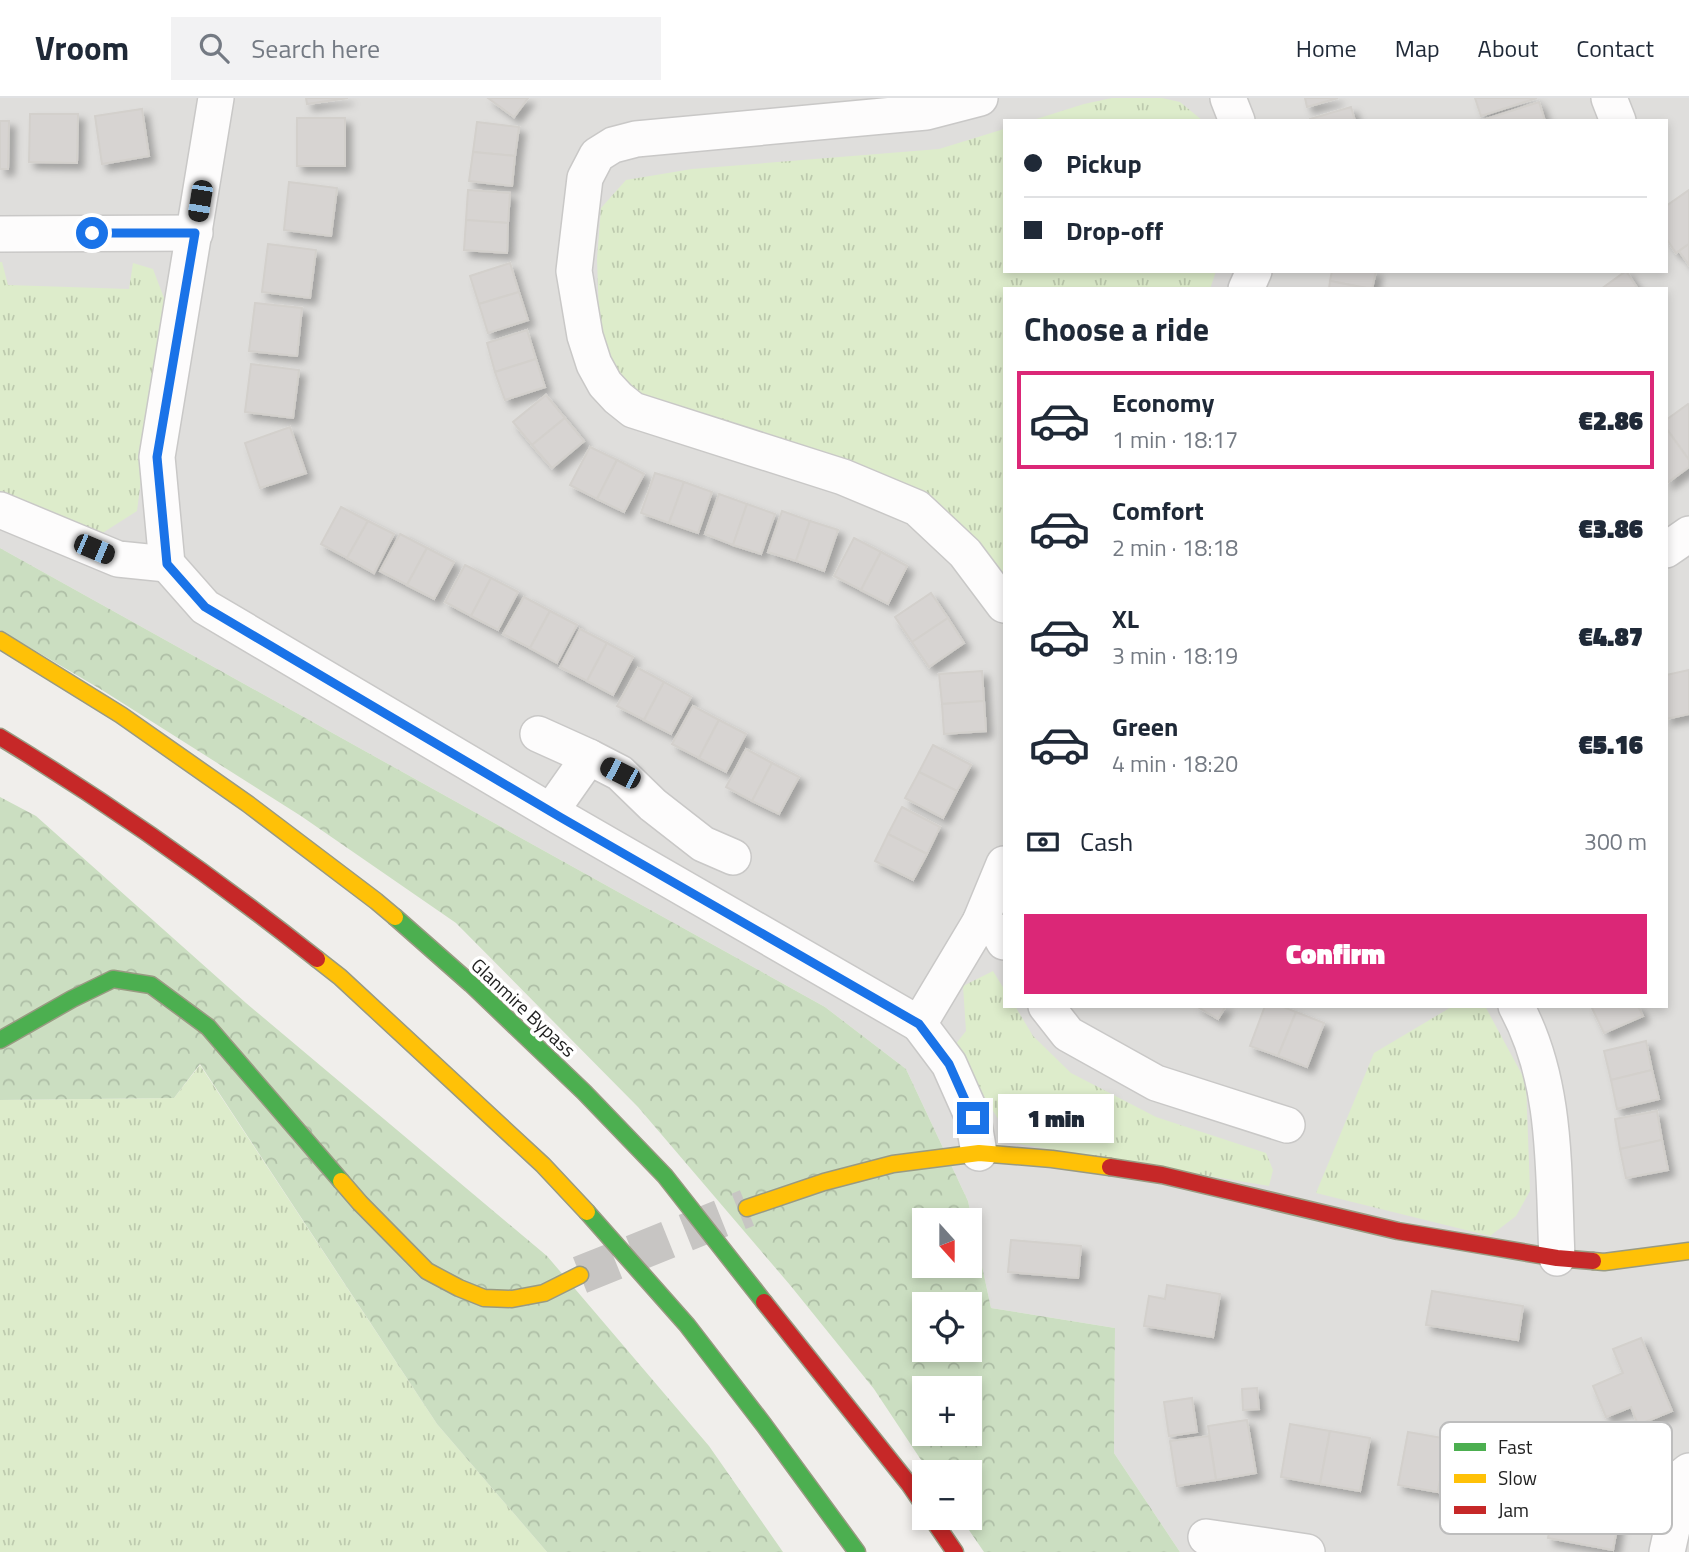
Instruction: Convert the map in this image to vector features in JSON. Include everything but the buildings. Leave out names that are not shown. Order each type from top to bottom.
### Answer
[{"type":"main road","name":"Glanmire Bypass","points":[[0,640],[121,715],[248,804],[376,901],[471,984],[584,1092],[665,1177],[912,1489]]},
{"type":"main road","points":[[0,737],[66,777],[255,910],[340,977],[543,1165],[687,1325],[857,1552]]},
{"type":"main road","points":[[0,1040],[113,979],[151,985],[208,1027],[360,1203],[426,1271],[484,1298],[512,1299],[544,1293],[580,1275]]},
{"type":"main road","points":[[747,1208],[824,1182],[893,1164],[979,1153],[1052,1159],[1163,1175],[1398,1231],[1557,1258],[1604,1262],[1689,1251]]},
{"type":"main road","points":[[940,1530],[955,1552]]},
{"type":"street","points":[[216,98],[157,457],[167,564],[205,607],[919,1024],[949,1064],[973,1118],[979,1153]]},
{"type":"street","points":[[980,98],[926,113],[636,139],[613,145],[597,155],[585,178],[574,271],[584,336],[594,364],[605,384],[633,410],[843,477],[916,508],[965,553],[1003,604]]},
{"type":"street","points":[[1228,98],[1236,119]]},
{"type":"street","points":[[1609,98],[1617,119]]},
{"type":"street","points":[[0,234],[195,233]]},
{"type":"street","points":[[0,510],[118,559],[167,564]]},
{"type":"street","points":[[538,734],[620,773],[653,805],[703,844],[733,858]]},
{"type":"street","points":[[551,811],[589,757]]},
{"type":"street","points":[[919,1024],[992,932],[1003,870]]},
{"type":"street","points":[[1048,1008],[1069,1034],[1156,1083],[1287,1125]]},
{"type":"street","points":[[1517,1008],[1538,1057],[1550,1110],[1557,1258]]},
{"type":"street","points":[[1672,1529],[1684,1475],[1689,1471]]},
{"type":"street","points":[[1667,1552],[1671,1534]]},
{"type":"street","points":[[1206,1537],[1307,1552]]},
{"type":"shaded area","points":[[0,98],[1689,98],[1689,1552],[1180,1552],[1114,1453],[1115,1328],[991,1308],[982,1266],[982,1208],[970,1208],[906,1069],[825,1007],[0,548]]},
{"type":"green space","points":[[1112,98],[1162,98],[1180,102],[1201,119],[1036,119]]},
{"type":"green space","points":[[1003,129],[1003,273],[1215,273],[1211,287],[1003,287],[1003,589],[938,506],[639,400],[613,376],[600,346],[597,259],[601,208],[626,180],[692,169],[939,149]]},
{"type":"green space","points":[[0,262],[8,285],[129,289],[133,263],[153,269],[164,298],[137,511],[93,539],[0,495]]},
{"type":"green space","points":[[0,548],[825,1007],[906,1069],[970,1208],[912,1208],[912,1278],[982,1278],[982,1266],[991,1308],[1115,1328],[1114,1453],[1180,1552],[984,1552],[969,1530],[982,1530],[982,1460],[921,1460],[874,1389],[790,1285],[638,1107],[456,923],[301,816],[102,690],[0,630]]},
{"type":"green space","points":[[0,797],[36,816],[246,1003],[547,1256],[709,1446],[783,1552],[547,1552],[437,1424],[200,1064],[174,1098],[0,1100]]},
{"type":"green space","points":[[993,971],[1003,987],[1003,1008],[1016,1008],[1033,1036],[1071,1073],[1156,1117],[1266,1153],[1273,1170],[1269,1186],[1013,1143],[961,1059],[951,1050],[966,1031],[963,986]]},
{"type":"green space","points":[[1450,1008],[1486,1008],[1526,1082],[1530,1191],[1516,1216],[1490,1236],[1316,1193],[1374,1053]]},
{"type":"green space","points":[[200,1065],[437,1424],[547,1552],[0,1552],[0,1100],[174,1098]]},
{"type":"tunnel","points":[[580,1275],[747,1208]]},
{"type":"traffic: fast","points":[[395,917],[471,984],[584,1092],[665,1176],[764,1302]]},
{"type":"traffic: fast","points":[[0,1040],[113,979],[151,985],[208,1027],[341,1181]]},
{"type":"traffic: fast","points":[[587,1212],[687,1325],[857,1552]]},
{"type":"traffic: slow","points":[[0,640],[121,715],[248,804],[395,917]]},
{"type":"traffic: slow","points":[[317,959],[340,977],[543,1165],[587,1212]]},
{"type":"traffic: slow","points":[[747,1208],[824,1182],[893,1164],[979,1153],[1110,1167]]},
{"type":"traffic: slow","points":[[341,1181],[427,1271],[484,1298],[512,1299],[544,1293],[580,1275]]},
{"type":"traffic: slow","points":[[1593,1261],[1604,1262],[1689,1251]]},
{"type":"traffic: jam","points":[[0,737],[162,843],[317,959]]},
{"type":"traffic: jam","points":[[1110,1167],[1162,1175],[1398,1231],[1557,1258],[1593,1261]]},
{"type":"traffic: jam","points":[[764,1302],[912,1488]]},
{"type":"traffic: jam","points":[[940,1530],[955,1552]]},
{"type":"route","points":[[92,233],[195,233],[157,457],[167,564],[205,607],[560,817],[919,1024],[949,1064],[973,1118]]}]
